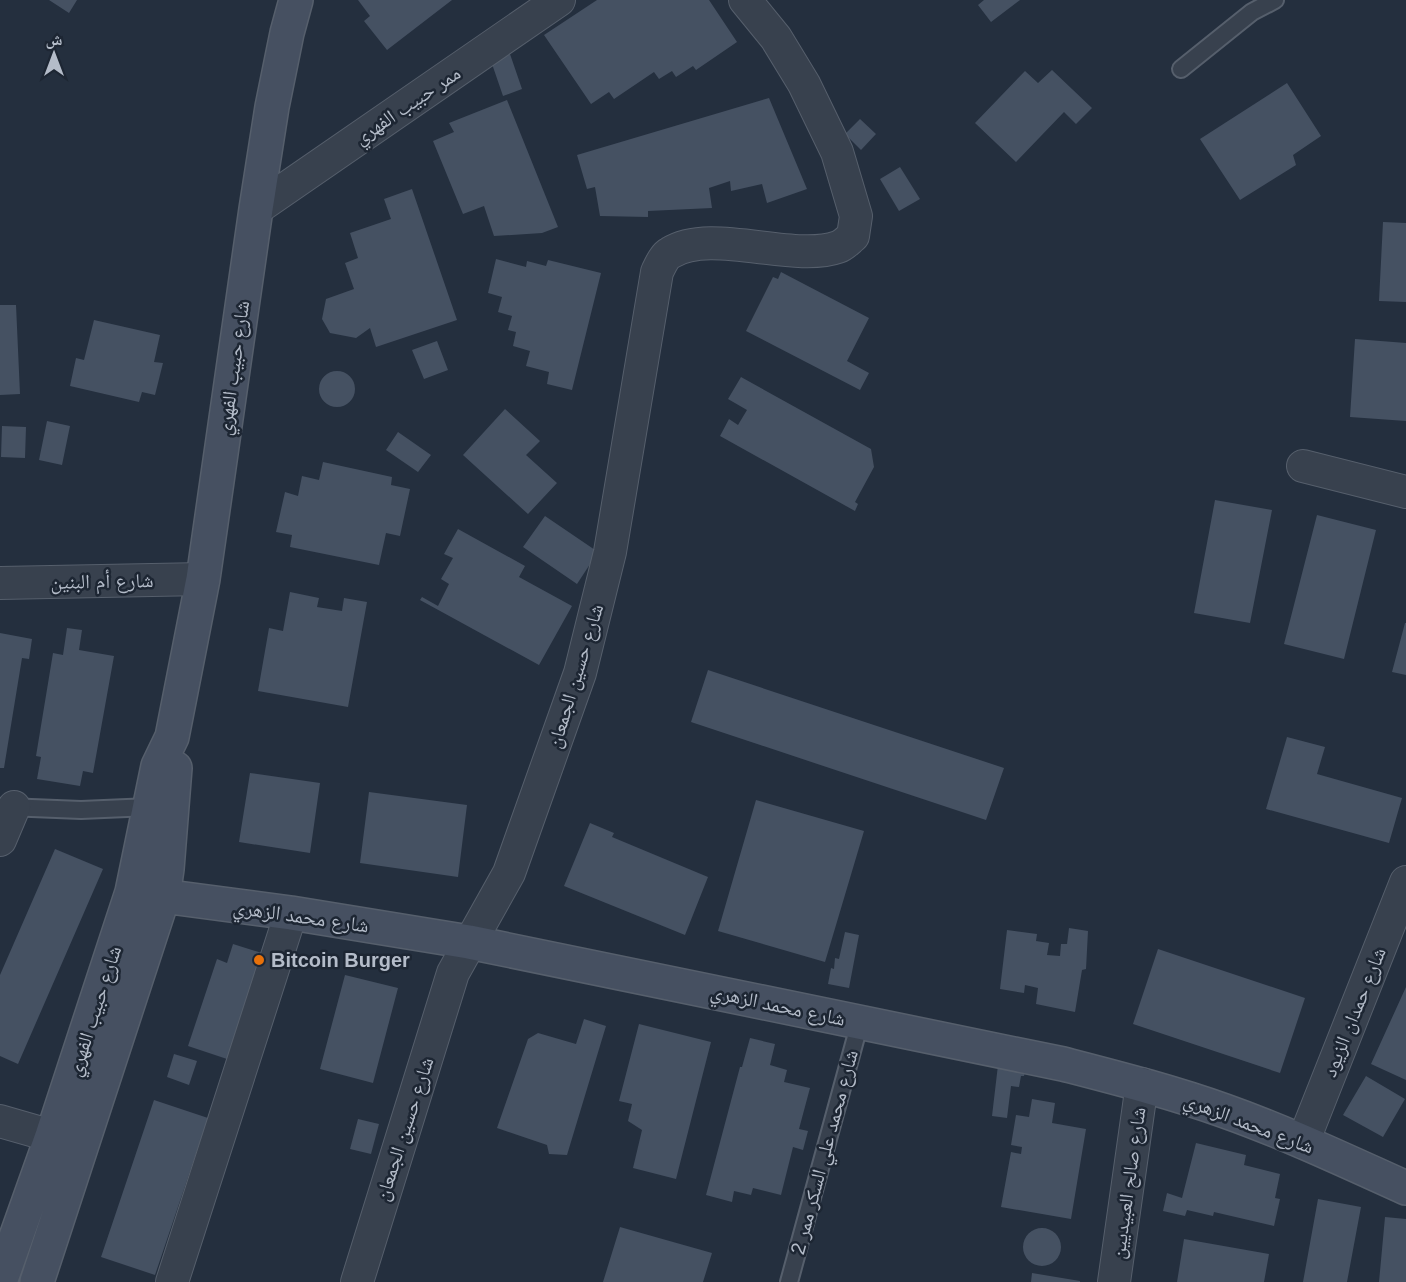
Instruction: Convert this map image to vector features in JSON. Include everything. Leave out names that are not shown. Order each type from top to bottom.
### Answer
[{"type":"street","name":"شارع حبيب الفهري","points":[[38,1282],[148,894],[150,807],[158,766],[172,737],[203,579],[274,96],[296,0]]},
{"type":"street","name":"ممر حبيب الفهري","points":[[256,209],[558,0]]},
{"type":"street","name":"شارع حسين الجمعان","points":[[357,1282],[453,973],[510,873],[580,673],[610,552],[657,272],[667,254],[686,245],[720,244],[822,250],[840,247],[853,236],[856,216],[837,152],[804,84],[776,38],[745,0]]},
{"type":"street","points":[[1303,465],[1406,492]]},
{"type":"street","name":"شارع أم البنين","points":[[0,584],[203,579]]},
{"type":"street","name":"شارع حبيب الفهري","points":[[0,1282],[52,1137],[148,894],[169,857],[176,770],[172,737]]},
{"type":"street","points":[[0,840],[7,807]]},
{"type":"street","name":"شارع حمدان الزيود","points":[[1303,1142],[1406,882]]},
{"type":"street","name":"شارع محمد الزهري","points":[[148,894],[291,913],[469,942],[1051,1062],[1142,1084],[1226,1112],[1303,1142],[1406,1188]]},
{"type":"street","points":[[172,1282],[291,913]]},
{"type":"street","name":"شارع صالح العبيديين","points":[[1114,1282],[1142,1084]]},
{"type":"street","points":[[0,1121],[52,1137]]},
{"type":"lane","points":[[1181,69],[1252,12],[1275,0]]},
{"type":"lane","points":[[7,807],[81,810],[150,807]]},
{"type":"lane","name":"شارع محمد علي السكر ممر 2","points":[[789,1282],[860,1022]]},
{"type":"building","points":[[49,0],[77,0],[69,13]]},
{"type":"building","points":[[358,0],[452,0],[387,50],[364,21],[370,16]]},
{"type":"building","points":[[597,0],[709,0],[737,42],[696,70],[693,66],[676,77],[672,71],[659,79],[654,72],[614,99],[609,92],[591,104],[544,35]]},
{"type":"building","points":[[984,0],[1020,0],[991,22],[978,5]]},
{"type":"building","points":[[510,54],[522,89],[503,96],[491,61]]},
{"type":"building","points":[[1052,70],[1092,108],[1076,124],[1064,112],[1016,162],[975,123],[1025,71],[1038,83]]},
{"type":"building","points":[[1287,83],[1321,136],[1293,155],[1296,165],[1240,200],[1200,139]]},
{"type":"building","points":[[769,98],[807,189],[767,203],[762,184],[731,191],[730,181],[709,188],[712,208],[648,211],[648,217],[600,216],[595,187],[587,189],[577,155]]},
{"type":"building","points":[[507,100],[558,227],[542,233],[494,236],[484,206],[463,214],[433,141],[454,132],[449,123]]},
{"type":"building","points":[[860,119],[876,134],[861,150],[845,134]]},
{"type":"building","points":[[900,167],[920,199],[899,211],[880,179]]},
{"type":"building","points":[[412,189],[457,320],[376,347],[370,328],[356,338],[330,333],[322,319],[326,299],[354,289],[345,263],[358,258],[350,233],[391,219],[384,199]]},
{"type":"building","points":[[1383,222],[1406,223],[1406,302],[1379,301]]},
{"type":"building","points":[[496,259],[526,267],[527,261],[546,266],[548,260],[601,273],[572,390],[547,384],[549,372],[526,366],[530,351],[513,346],[516,332],[508,330],[512,316],[498,312],[502,297],[488,293]]},
{"type":"building","points":[[781,272],[869,318],[847,361],[869,373],[860,390],[746,331],[773,277],[778,279]]},
{"type":"building","points":[[0,305],[16,305],[20,394],[0,395]]},
{"type":"building","points":[[94,320],[160,335],[154,362],[163,363],[155,395],[142,392],[139,402],[70,386],[76,358],[84,360]]},
{"type":"building","points":[[1355,339],[1406,343],[1406,421],[1350,417]]},
{"type":"building","points":[[437,341],[448,370],[424,379],[412,350]]},
{"type":"building","points":[[337,371],[350,376],[355,389],[350,402],[337,407],[324,402],[319,389],[324,376]]},
{"type":"building","points":[[741,377],[871,449],[874,467],[855,502],[858,504],[855,511],[720,436],[729,419],[738,425],[747,410],[728,399]]},
{"type":"building","points":[[505,409],[540,441],[526,455],[557,483],[528,514],[463,455]]},
{"type":"building","points":[[47,421],[70,426],[62,465],[39,460]]},
{"type":"building","points":[[2,426],[26,427],[25,458],[1,457]]},
{"type":"building","points":[[398,432],[431,455],[418,472],[386,450]]},
{"type":"building","points":[[323,462],[392,477],[391,485],[410,489],[400,536],[386,533],[379,565],[290,547],[292,535],[276,532],[285,492],[298,496],[302,476],[319,480]]},
{"type":"building","points":[[1215,500],[1272,510],[1250,623],[1194,613]]},
{"type":"building","points":[[1317,515],[1376,530],[1344,659],[1284,644]]},
{"type":"building","points":[[545,516],[598,552],[577,584],[523,547]]},
{"type":"building","points":[[458,529],[525,566],[519,577],[572,606],[539,665],[420,600],[422,597],[438,606],[449,584],[441,579],[453,558],[444,554]]},
{"type":"building","points":[[290,592],[319,598],[317,607],[342,611],[344,598],[367,602],[348,707],[258,691],[269,628],[283,631]]},
{"type":"building","points":[[1406,623],[1406,675],[1392,672]]},
{"type":"building","points":[[67,628],[82,630],[79,650],[114,656],[93,773],[83,771],[80,786],[37,779],[41,757],[36,756],[53,653],[63,655]]},
{"type":"building","points":[[0,633],[32,639],[29,659],[22,658],[4,768],[0,768]]},
{"type":"building","points":[[708,670],[1004,768],[986,820],[691,722]]},
{"type":"building","points":[[1287,737],[1325,747],[1317,774],[1402,798],[1389,843],[1266,809]]},
{"type":"building","points":[[250,773],[320,783],[310,853],[239,842]]},
{"type":"building","points":[[369,792],[467,805],[458,877],[360,863]]},
{"type":"building","points":[[756,800],[864,831],[825,962],[718,931]]},
{"type":"building","points":[[590,823],[614,833],[612,837],[708,877],[685,935],[564,886]]},
{"type":"building","points":[[55,849],[103,869],[18,1064],[0,1056],[0,975]]},
{"type":"building","points":[[1069,928],[1088,931],[1086,969],[1082,970],[1075,1012],[1036,1004],[1038,988],[1025,985],[1024,993],[1000,989],[1007,930],[1037,934],[1036,941],[1049,943],[1047,955],[1060,956],[1061,944],[1067,944]]},
{"type":"building","points":[[845,932],[859,935],[849,988],[828,984],[831,968],[834,969],[835,958],[839,959]]},
{"type":"building","points":[[233,944],[268,955],[233,1061],[188,1046],[217,959],[227,963]]},
{"type":"building","points":[[1158,949],[1305,998],[1280,1073],[1133,1024]]},
{"type":"building","points":[[345,975],[398,988],[373,1083],[320,1069]]},
{"type":"building","points":[[1406,987],[1406,1080],[1371,1064]]},
{"type":"building","points":[[584,1019],[606,1026],[567,1155],[549,1154],[547,1145],[497,1128],[528,1039],[538,1033],[576,1044]]},
{"type":"building","points":[[639,1024],[711,1042],[676,1179],[633,1168],[642,1130],[628,1121],[632,1104],[619,1101]]},
{"type":"building","points":[[750,1038],[775,1044],[770,1065],[787,1070],[784,1082],[810,1088],[799,1129],[808,1131],[803,1150],[793,1147],[781,1195],[753,1188],[751,1195],[734,1191],[732,1202],[706,1195],[740,1067],[742,1067]]},
{"type":"building","points":[[174,1054],[197,1061],[189,1085],[167,1077]]},
{"type":"building","points":[[998,1065],[1026,1068],[1024,1076],[1021,1076],[1019,1087],[1011,1086],[1007,1118],[992,1116]]},
{"type":"building","points":[[1366,1076],[1405,1099],[1383,1137],[1343,1115]]},
{"type":"building","points":[[1032,1099],[1055,1103],[1052,1123],[1086,1129],[1071,1219],[1001,1207],[1011,1152],[1021,1154],[1022,1147],[1011,1145],[1016,1115],[1029,1117]]},
{"type":"building","points":[[154,1100],[208,1118],[155,1275],[101,1257]]},
{"type":"building","points":[[358,1119],[379,1124],[371,1154],[350,1149]]},
{"type":"building","points":[[1196,1143],[1246,1155],[1244,1165],[1280,1174],[1275,1198],[1280,1199],[1274,1226],[1214,1212],[1213,1216],[1187,1210],[1185,1216],[1163,1211],[1167,1193],[1182,1198]]},
{"type":"building","points":[[1318,1199],[1361,1207],[1347,1282],[1303,1282]]},
{"type":"building","points":[[1385,1217],[1406,1219],[1406,1282],[1379,1282]]},
{"type":"building","points":[[620,1227],[712,1253],[703,1282],[603,1282]]},
{"type":"building","points":[[1042,1228],[1056,1233],[1061,1247],[1056,1261],[1042,1266],[1028,1261],[1023,1247],[1028,1233]]},
{"type":"building","points":[[1184,1239],[1269,1254],[1264,1282],[1177,1282]]},
{"type":"building","points":[[1032,1273],[1080,1281],[1080,1282],[1031,1282]]},
{"type":"place","name":"Bitcoin Burger","points":[[259,960]]}]
